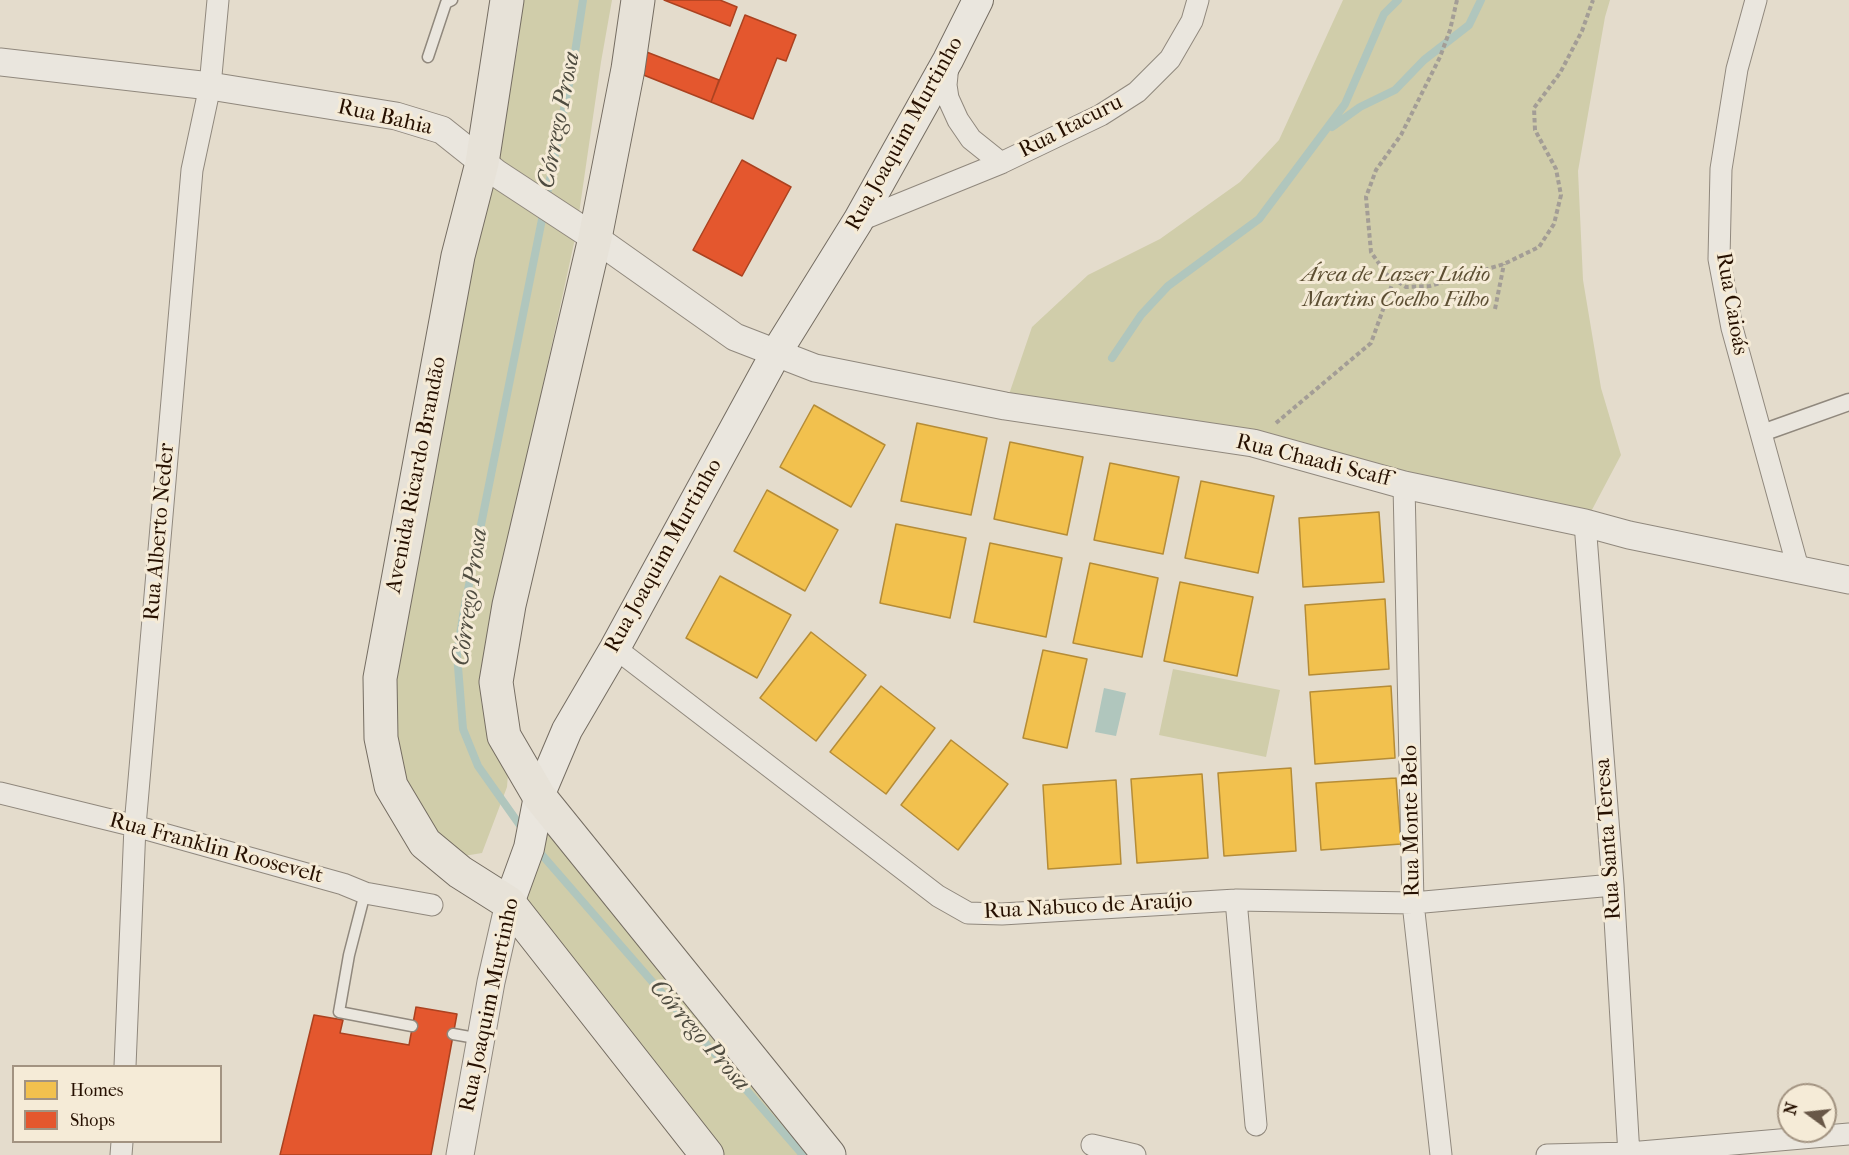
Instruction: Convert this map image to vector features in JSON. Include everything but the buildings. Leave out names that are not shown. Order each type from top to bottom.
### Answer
[{"type":"main road","name":"Avenida Ricardo Brandão","points":[[507,0],[489,168],[458,256],[388,631],[380,678],[381,738],[391,786],[425,843],[460,872],[511,897],[707,1155]]},
{"type":"main road","points":[[638,0],[628,69],[583,231],[495,682],[504,736],[537,810],[829,1155]]},
{"type":"main road","name":"Rua Joaquim Murtinho","points":[[511,897],[529,848],[537,810],[567,730],[615,648],[776,354],[858,221],[948,60],[978,0]]},
{"type":"street","name":"Rua Alberto Neder","points":[[125,1065],[135,826],[192,170],[210,86],[218,0]]},
{"type":"street","name":"Rua Itacuru","points":[[858,221],[1001,163],[1101,115],[1137,92],[1170,59],[1192,21],[1198,0]]},
{"type":"street","name":"Rua Caioás","points":[[1756,0],[1737,69],[1721,169],[1719,259],[1732,328],[1798,568]]},
{"type":"street","name":"Rua Itacuru","points":[[948,60],[946,85],[948,98],[958,120],[971,139],[1001,163]]},
{"type":"street","name":"Rua Bahia","points":[[0,62],[210,86],[396,116],[442,130],[489,168],[735,337],[776,354]]},
{"type":"street","name":"Rua Chaadi Scaff","points":[[776,354],[815,368],[1005,406],[1253,443],[1404,485],[1585,523],[1629,535],[1849,580]]},
{"type":"street","points":[[1762,433],[1849,402]]},
{"type":"street","name":"Rua Monte Belo","points":[[1404,485],[1413,903],[1441,1155]]},
{"type":"street","name":"Rua Santa Teresa","points":[[1585,523],[1613,885],[1629,1154]]},
{"type":"street","name":"Rua Nabuco de Araújo","points":[[615,648],[938,896],[968,913],[1002,914],[1236,900],[1413,903],[1613,885]]},
{"type":"street","name":"Rua Franklin Roosevelt","points":[[0,793],[135,826],[343,884],[365,893],[432,905]]},
{"type":"street","name":"Rua Joaquim Murtinho","points":[[460,1155],[491,982],[511,897]]},
{"type":"street","points":[[1236,900],[1256,1125]]},
{"type":"street","points":[[1547,1155],[1629,1154],[1849,1134]]},
{"type":"street","points":[[1092,1145],[1135,1155]]},
{"type":"lane","points":[[428,57],[446,3],[452,0]]},
{"type":"lane","points":[[365,893],[349,955],[339,1012],[412,1026]]},
{"type":"lane","points":[[453,1034],[481,1039]]},
{"type":"path","points":[[1457,0],[1450,30],[1440,57],[1401,135],[1376,170],[1366,197],[1371,252],[1386,274],[1406,287],[1430,286],[1504,264],[1539,247],[1554,224],[1561,195],[1556,169],[1536,130],[1534,108],[1560,73],[1582,31],[1593,0]]},
{"type":"path","points":[[1495,309],[1504,264]]},
{"type":"path","points":[[1253,443],[1371,343],[1394,279]]},
{"type":"green space","points":[[523,0],[612,0],[576,234],[490,627],[481,701],[492,743],[508,774],[507,787],[482,853],[464,856],[436,832],[408,783],[390,738],[402,610],[518,46]]},
{"type":"green space","name":"Área de Lazer Lúdio Martins Coelho Filho","points":[[1343,0],[1610,0],[1578,171],[1583,280],[1601,388],[1621,455],[1585,523],[1005,406],[1032,327],[1088,275],[1160,239],[1240,182],[1279,140]]},
{"type":"green space","points":[[1173,669],[1280,690],[1266,757],[1159,735]]},
{"type":"green space","points":[[539,796],[829,1155],[707,1155],[509,903]]},
{"type":"shaded area","points":[[1104,688],[1126,693],[1116,736],[1095,732]]},
{"type":"waterway","name":"Córrego Prosa","points":[[524,831],[478,766],[463,729],[457,654],[574,59],[583,0]]},
{"type":"waterway","points":[[1112,358],[1141,315],[1168,286],[1259,219],[1345,104],[1384,14],[1398,0]]},
{"type":"waterway","points":[[1332,127],[1360,107],[1395,90],[1424,60],[1469,25],[1481,0]]},
{"type":"waterway","name":"Córrego Prosa","points":[[536,848],[803,1155]]}]
